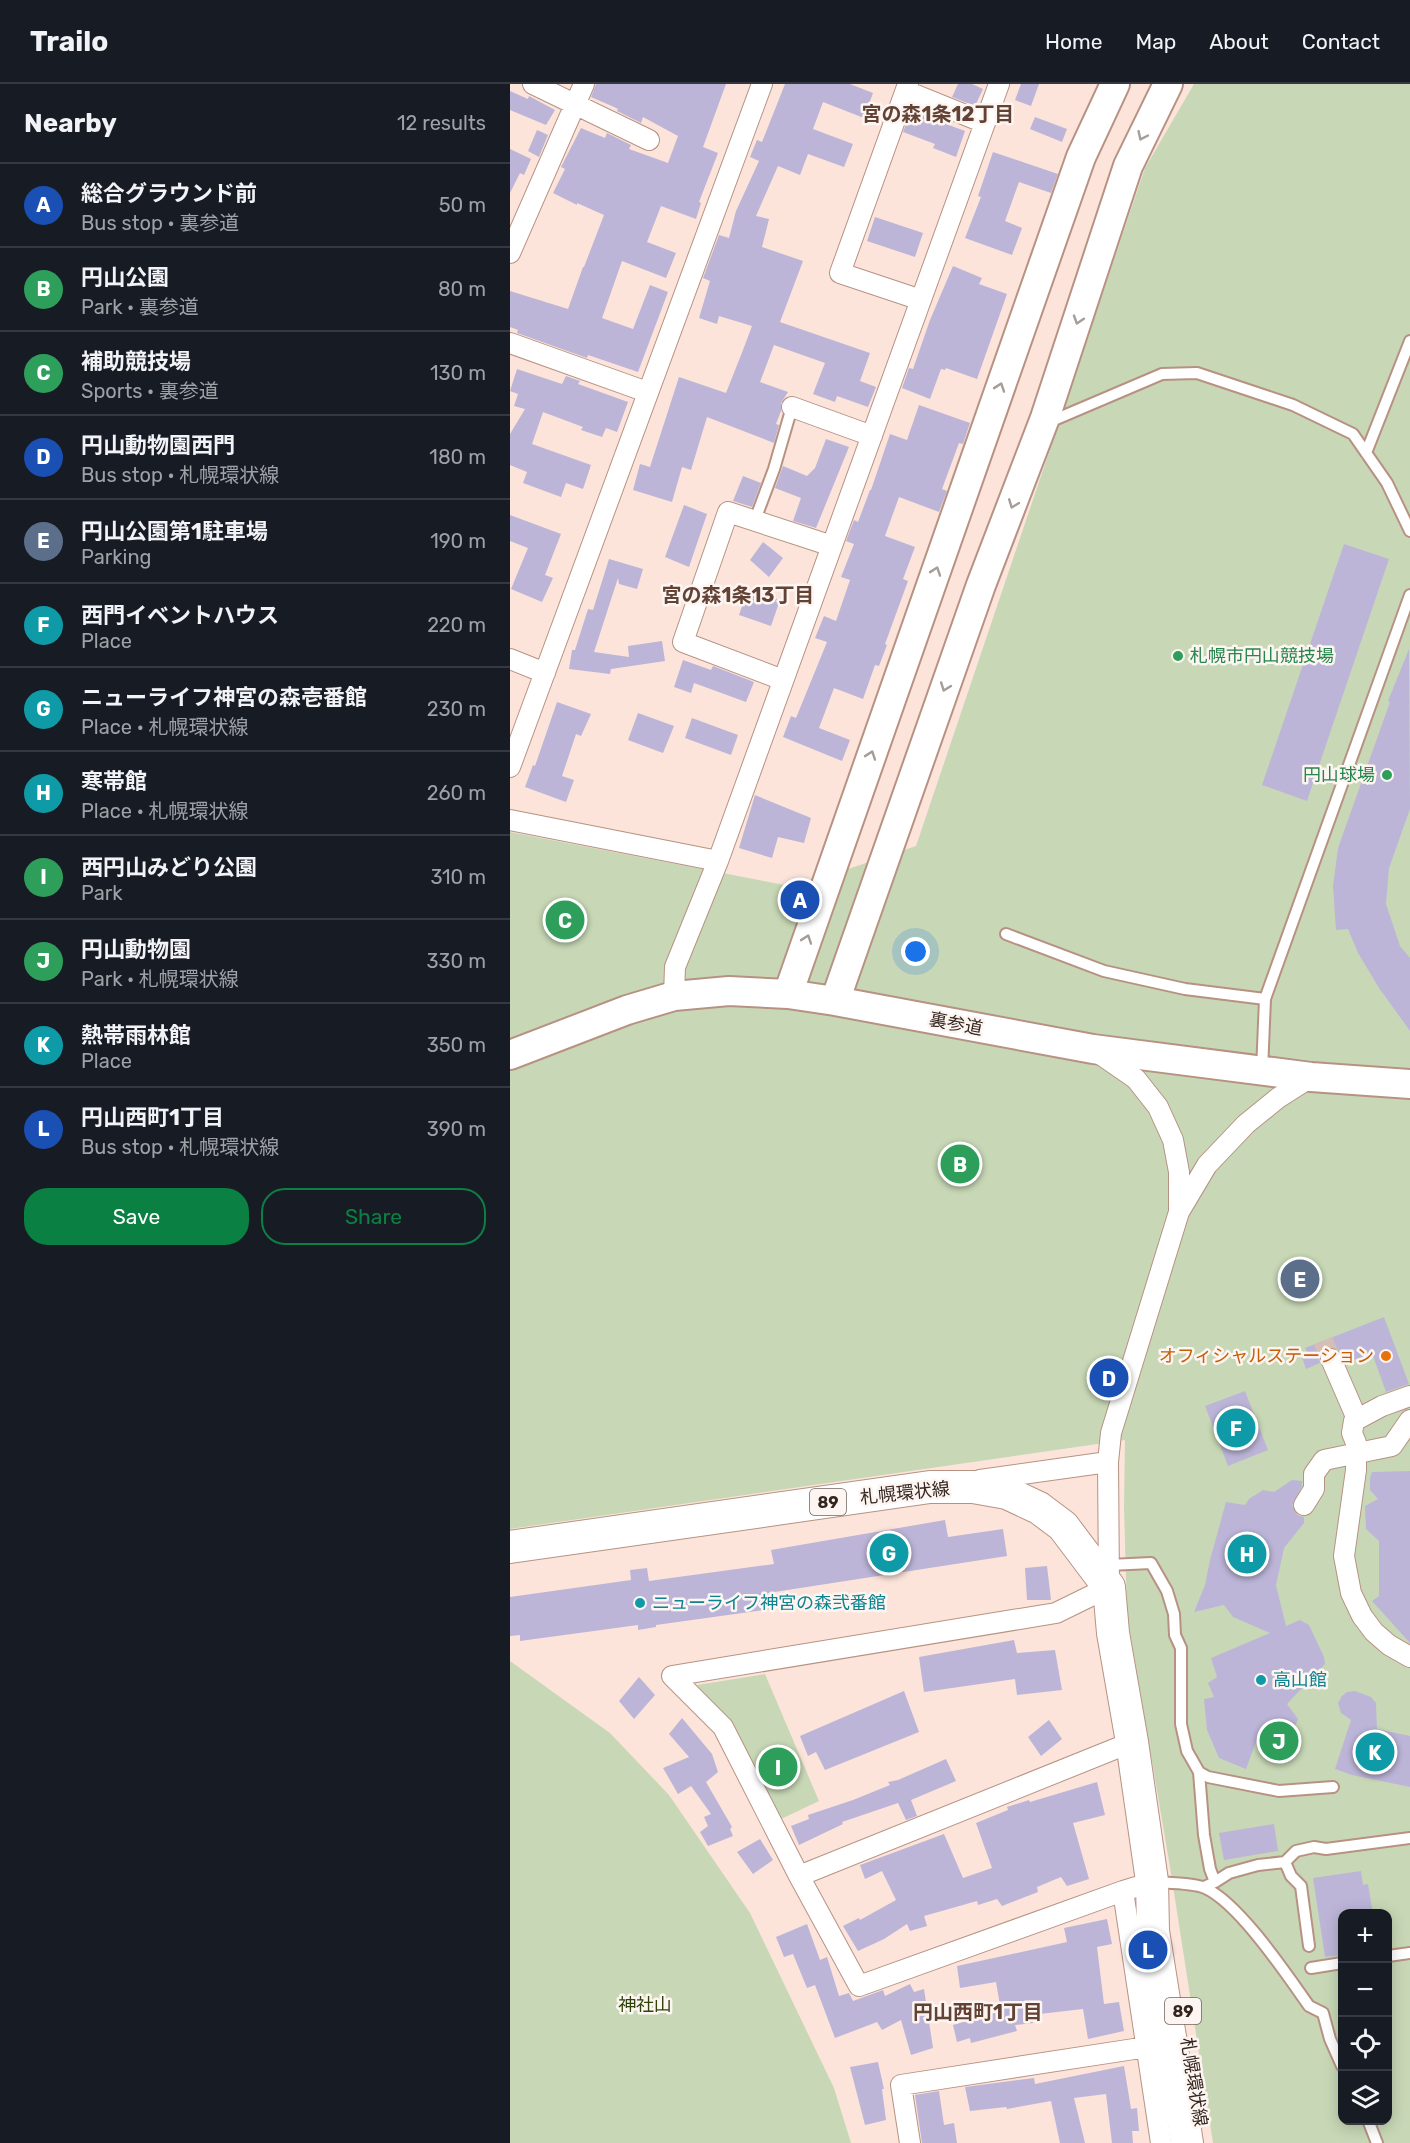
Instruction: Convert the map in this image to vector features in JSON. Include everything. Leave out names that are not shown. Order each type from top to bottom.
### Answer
[{"type":"main road","name":"札幌環状線","points":[[510,1547],[930,1487],[973,1487],[1007,1492],[1039,1508],[1063,1526],[1109,1576],[1113,1633],[1132,1742],[1138,1886],[1153,1931],[1187,2143]]},
{"type":"main road","name":"札幌環状線","points":[[1138,1886],[1170,1929],[1203,2143]]},
{"type":"street","points":[[533,84],[648,140]]},
{"type":"street","points":[[510,253],[584,84]]},
{"type":"street","points":[[510,767],[762,84]]},
{"type":"street","points":[[674,996],[675,968],[718,861],[999,84]]},
{"type":"street","points":[[788,994],[1077,169],[1115,84]]},
{"type":"street","points":[[835,1001],[977,596],[1045,418],[1128,166],[1168,84]]},
{"type":"street","points":[[921,300],[840,273],[907,87],[985,123]]},
{"type":"street","points":[[510,343],[647,392]]},
{"type":"street","points":[[792,407],[872,436]]},
{"type":"street","points":[[783,680],[683,642],[728,512],[832,546]]},
{"type":"street","points":[[510,659],[545,673]]},
{"type":"street","points":[[510,820],[718,861]]},
{"type":"street","name":"裏参道","points":[[510,1055],[627,1010],[674,996],[729,991],[788,994],[835,1001],[1093,1049],[1311,1077],[1410,1084]]},
{"type":"street","points":[[1093,1049],[1136,1079],[1158,1107],[1173,1140],[1179,1172],[1179,1212]]},
{"type":"street","points":[[1161,2143],[1147,2047],[1138,1886],[859,1986],[723,1727],[672,1676],[1056,1613],[1109,1576],[1108,1462],[1111,1432],[1179,1212],[1207,1165],[1246,1124],[1278,1098],[1311,1077]]},
{"type":"street","points":[[1331,1359],[1357,1419]]},
{"type":"street","points":[[1410,1396],[1382,1406],[1354,1421],[1352,1432],[1356,1443],[1354,1496],[1344,1556],[1351,1593],[1362,1616],[1374,1632],[1389,1645],[1410,1657]]},
{"type":"street","points":[[1304,1505],[1314,1489],[1314,1474],[1324,1460],[1392,1446],[1410,1420]]},
{"type":"street","points":[[930,1487],[1108,1462]]},
{"type":"street","points":[[800,1876],[1132,1742]]},
{"type":"street","points":[[910,2143],[901,2085],[1147,2047]]},
{"type":"lane","points":[[1366,453],[1410,340]]},
{"type":"lane","points":[[1045,418],[1054,420],[1162,374],[1197,373],[1293,405],[1353,434],[1387,483],[1410,531]]},
{"type":"lane","points":[[755,520],[774,469],[792,407]]},
{"type":"lane","points":[[1262,1071],[1265,999],[1410,595]]},
{"type":"lane","points":[[1006,934],[1104,971],[1185,989],[1265,999]]},
{"type":"lane","points":[[1109,1576],[1151,1563],[1167,1591],[1174,1614],[1175,1635],[1181,1648],[1181,1724],[1187,1751],[1199,1772],[1204,1835],[1210,1869],[1215,1882]]},
{"type":"lane","points":[[1199,1772],[1208,1777],[1244,1786],[1279,1791],[1334,1787]]},
{"type":"lane","points":[[1138,1886],[1204,1887],[1229,1873],[1258,1865],[1284,1862],[1296,1851],[1314,1847],[1326,1849],[1410,1838]]},
{"type":"lane","points":[[1284,1862],[1291,1876],[1301,1886],[1309,1946]]},
{"type":"lane","points":[[1204,1887],[1224,1901],[1244,1922],[1309,2006],[1323,2013],[1338,2057]]},
{"type":"lane","points":[[1392,1955],[1410,1953]]},
{"type":"lane","points":[[1311,1968],[1338,1964]]},
{"type":"lane","points":[[1370,2125],[1377,2143]]},
{"type":"green space","points":[[1194,84],[1410,84],[1410,2143],[1213,2143],[1170,1867],[1127,1614],[1125,1440],[510,1529],[510,832],[795,887],[916,846],[1145,168]]},
{"type":"green space","name":"神社山","points":[[510,1661],[610,1733],[669,1795],[750,1913],[834,2088],[851,2143],[510,2143]]},
{"type":"green space","points":[[765,1674],[819,1801],[779,1820],[733,1732],[697,1685]]},
{"type":"building","points":[[596,84],[726,84],[703,147],[718,153],[699,202],[701,203],[696,219],[661,206],[647,242],[676,253],[666,278],[622,261],[602,318],[633,329],[650,285],[668,292],[638,372],[588,355],[587,358],[517,333],[518,330],[510,327],[510,291],[568,309],[604,215],[553,193],[565,169],[561,167],[581,128],[605,138],[607,133],[631,145],[629,149],[668,163],[678,136],[643,117],[641,123],[617,111],[618,109],[591,97]]},
{"type":"building","points":[[785,84],[850,84],[873,93],[864,118],[823,102],[813,129],[853,144],[844,167],[808,154],[800,175],[778,166],[756,216],[769,219],[762,247],[803,261],[780,322],[870,353],[860,381],[876,387],[868,407],[837,396],[835,402],[813,394],[825,363],[774,345],[760,382],[788,392],[781,403],[781,411],[776,424],[779,425],[774,443],[707,417],[691,470],[682,467],[672,502],[633,490],[640,464],[650,467],[679,377],[726,393],[752,326],[719,316],[717,324],[699,318],[710,281],[703,278],[719,235],[729,238],[736,211],[759,161],[750,157],[757,140],[762,142]]},
{"type":"building","points":[[958,84],[972,84],[983,89],[975,106],[952,97]]},
{"type":"building","points":[[1021,84],[1039,84],[1031,106],[1015,100]]},
{"type":"building","points":[[510,91],[528,99],[529,96],[555,110],[546,125],[510,110]]},
{"type":"building","points":[[911,111],[965,131],[956,157],[933,148],[935,144],[903,132]]},
{"type":"building","points":[[1035,117],[1067,129],[1062,142],[1030,129]]},
{"type":"building","points":[[537,130],[548,135],[539,157],[528,151]]},
{"type":"building","points":[[510,149],[531,159],[524,175],[520,173],[510,193]]},
{"type":"building","points":[[993,152],[1058,174],[1051,193],[1019,182],[1005,221],[1022,228],[1012,255],[965,238],[981,197],[978,196]]},
{"type":"building","points":[[875,217],[923,233],[915,257],[867,241]]},
{"type":"building","points":[[953,266],[982,278],[979,284],[1007,294],[977,379],[946,368],[941,369],[930,399],[902,388],[909,368],[913,369],[930,320]]},
{"type":"building","points":[[517,369],[562,384],[566,376],[580,381],[578,384],[628,402],[617,432],[606,428],[602,437],[543,412],[532,444],[591,465],[583,489],[566,483],[561,497],[523,483],[527,472],[510,465],[510,434],[525,409],[514,406],[518,394],[510,391]]},
{"type":"building","points":[[919,405],[970,423],[963,444],[959,443],[942,489],[947,491],[939,512],[899,497],[885,536],[915,547],[903,579],[908,581],[885,644],[887,645],[879,666],[875,665],[863,699],[834,688],[819,728],[850,740],[842,761],[783,737],[791,716],[796,718],[827,642],[815,638],[824,616],[836,621],[850,580],[841,577],[854,544],[846,541],[854,520],[858,522],[890,434],[907,440]]},
{"type":"building","points":[[826,439],[849,447],[816,528],[793,521],[801,498],[775,488],[783,466],[807,476],[815,468]]},
{"type":"building","points":[[743,476],[761,483],[752,507],[733,501]]},
{"type":"building","points":[[684,505],[707,514],[689,567],[665,557]]},
{"type":"building","points":[[510,515],[561,534],[545,575],[553,578],[542,602],[511,589],[528,548],[510,541]]},
{"type":"building","points":[[763,542],[783,558],[769,577],[750,560]]},
{"type":"building","points":[[1344,544],[1389,559],[1307,801],[1262,785]]},
{"type":"building","points":[[609,559],[643,569],[637,589],[619,584],[618,578],[594,652],[629,657],[628,646],[662,641],[665,661],[611,669],[610,674],[569,669],[572,650],[575,650],[588,609],[593,610]]},
{"type":"building","points":[[748,589],[780,600],[771,626],[739,615]]},
{"type":"building","name":"円山球場","points":[[1409,649],[1410,809],[1389,868],[1386,904],[1400,946],[1410,958],[1410,1031],[1379,988],[1358,953],[1348,929],[1336,930],[1333,886],[1338,848],[1390,702],[1388,701]]},
{"type":"building","points":[[683,660],[711,670],[713,666],[754,682],[746,702],[694,683],[691,693],[674,687]]},
{"type":"building","points":[[557,702],[591,714],[581,736],[576,734],[562,776],[574,780],[566,802],[525,787],[533,765],[535,766]]},
{"type":"building","points":[[638,713],[674,726],[663,753],[628,740]]},
{"type":"building","points":[[692,718],[738,735],[731,755],[685,738]]},
{"type":"building","points":[[755,795],[811,818],[804,843],[778,837],[772,858],[739,848]]},
{"type":"building","points":[[1384,1317],[1409,1384],[1386,1392],[1372,1353],[1346,1363],[1339,1350],[1333,1347],[1322,1351],[1319,1357],[1320,1363],[1306,1369],[1301,1354],[1307,1352],[1305,1348]]},
{"type":"building","points":[[1245,1391],[1268,1450],[1228,1466],[1205,1406]]},
{"type":"building","points":[[1410,1471],[1410,1643],[1372,1601],[1379,1596],[1379,1541],[1366,1529],[1365,1506],[1378,1499],[1370,1490],[1372,1472]]},
{"type":"building","points":[[1292,1480],[1302,1481],[1302,1486],[1292,1505],[1297,1515],[1304,1517],[1304,1523],[1284,1548],[1276,1585],[1286,1626],[1300,1620],[1309,1625],[1325,1664],[1287,1704],[1298,1719],[1293,1732],[1277,1742],[1256,1742],[1246,1769],[1219,1758],[1207,1730],[1204,1699],[1214,1697],[1208,1683],[1217,1677],[1211,1658],[1270,1633],[1233,1617],[1224,1605],[1194,1612],[1205,1585],[1226,1502],[1245,1505],[1249,1499],[1263,1490],[1274,1492]]},
{"type":"building","points":[[945,1520],[948,1537],[1003,1529],[1007,1556],[768,1593],[771,1609],[656,1625],[656,1627],[638,1630],[638,1625],[520,1641],[520,1635],[510,1636],[510,1597],[631,1580],[630,1570],[647,1568],[649,1581],[774,1564],[771,1550]]},
{"type":"building","points":[[1047,1566],[1051,1600],[1027,1600],[1025,1568]]},
{"type":"building","points":[[1014,1640],[1017,1653],[1055,1650],[1062,1690],[1017,1695],[1015,1679],[924,1692],[919,1657]]},
{"type":"building","points":[[639,1677],[655,1695],[634,1719],[619,1701]]},
{"type":"building","points":[[904,1691],[919,1732],[825,1770],[816,1752],[808,1756],[800,1736]]},
{"type":"building","points":[[1355,1691],[1371,1697],[1376,1703],[1377,1729],[1410,1736],[1410,1787],[1352,1775],[1335,1769],[1351,1720],[1341,1713],[1338,1703],[1347,1692]]},
{"type":"building","points":[[682,1718],[712,1754],[718,1772],[706,1782],[732,1827],[730,1829],[733,1836],[708,1846],[700,1832],[708,1826],[704,1817],[711,1814],[691,1786],[678,1794],[663,1768],[689,1757],[669,1734]]},
{"type":"building","points":[[1049,1720],[1062,1739],[1041,1756],[1028,1737]]},
{"type":"building","points":[[946,1759],[956,1781],[911,1800],[917,1816],[906,1820],[898,1803],[842,1822],[843,1824],[799,1845],[791,1826],[809,1819],[808,1815],[890,1785],[888,1782],[898,1780]]},
{"type":"building","points":[[1097,1782],[1105,1815],[1073,1823],[1089,1879],[1067,1886],[1061,1877],[1037,1887],[1038,1892],[1002,1906],[997,1899],[978,1905],[977,1901],[924,1916],[927,1926],[910,1931],[907,1924],[884,1939],[858,1951],[843,1926],[859,1918],[860,1920],[896,1900],[882,1871],[865,1879],[860,1865],[944,1834],[963,1878],[992,1868],[976,1823],[1008,1810],[1007,1807]]},
{"type":"building","points":[[1274,1824],[1278,1851],[1224,1860],[1219,1833]]},
{"type":"building","points":[[760,1839],[773,1860],[753,1874],[737,1852]]},
{"type":"building","points":[[1361,1871],[1363,1885],[1368,1884],[1372,1909],[1338,1909],[1338,1955],[1325,1957],[1313,1878]]},
{"type":"building","points":[[1107,1919],[1112,1944],[1097,1947],[1104,2004],[1119,2002],[1124,2031],[1088,2039],[1083,2009],[1031,2015],[1033,2023],[1015,2025],[1017,2031],[971,2043],[970,2038],[957,2042],[953,2025],[1001,2011],[996,1982],[960,1988],[957,1966],[1067,1942],[1064,1928]]},
{"type":"building","points":[[807,1924],[820,1960],[827,1957],[839,1996],[849,1993],[853,2001],[883,1990],[885,1996],[910,1984],[914,1992],[924,1989],[933,2048],[911,2055],[901,2020],[882,2030],[877,2022],[835,2038],[815,1985],[807,1988],[793,1954],[784,1957],[776,1937]]},
{"type":"building","points":[[878,2062],[884,2089],[882,2089],[886,2120],[865,2125],[850,2067]]},
{"type":"building","points":[[1124,2066],[1131,2109],[1137,2108],[1139,2131],[1132,2131],[1133,2143],[1112,2143],[1106,2094],[1074,2098],[1085,2143],[1060,2143],[1051,2101],[1007,2109],[1006,2107],[970,2111],[965,2087],[1034,2078],[1035,2084]]},
{"type":"building","points":[[939,2091],[944,2125],[954,2123],[957,2143],[922,2143],[915,2095]]},
{"type":"tunnel","points":[[1323,1341],[1331,1359]]},
{"type":"place","name":"札幌市円山競技場","points":[[1178,656]]},
{"type":"place","name":"円山球場","points":[[1387,775]]},
{"type":"place","name":"総合グラウンド前","points":[[800,900]]},
{"type":"place","name":"補助競技場","points":[[565,920]]},
{"type":"place","name":"円山公園","points":[[960,1164]]},
{"type":"place","name":"円山公園第1駐車場","points":[[1300,1279]]},
{"type":"place","name":"オフィシャルステーション","points":[[1386,1356]]},
{"type":"place","name":"円山動物園西門","points":[[1109,1378]]},
{"type":"place","name":"西門イベントハウス","points":[[1236,1428]]},
{"type":"place","name":"ニューライフ神宮の森壱番館","points":[[889,1553]]},
{"type":"place","name":"寒帯館","points":[[1247,1554]]},
{"type":"place","name":"ニューライフ神宮の森弐番館","points":[[640,1603]]},
{"type":"place","name":"高山館","points":[[1261,1680]]},
{"type":"place","name":"円山動物園","points":[[1279,1741]]},
{"type":"place","name":"熱帯雨林館","points":[[1375,1752]]},
{"type":"place","name":"西円山みどり公園","points":[[778,1767]]},
{"type":"place","name":"円山西町1丁目","points":[[1148,1950]]},
{"type":"district","name":"宮の森1条12丁目","points":[[938,114]]},
{"type":"district","name":"宮の森1条13丁目","points":[[738,595]]},
{"type":"district","name":"円山西町1丁目","points":[[978,2012]]}]
